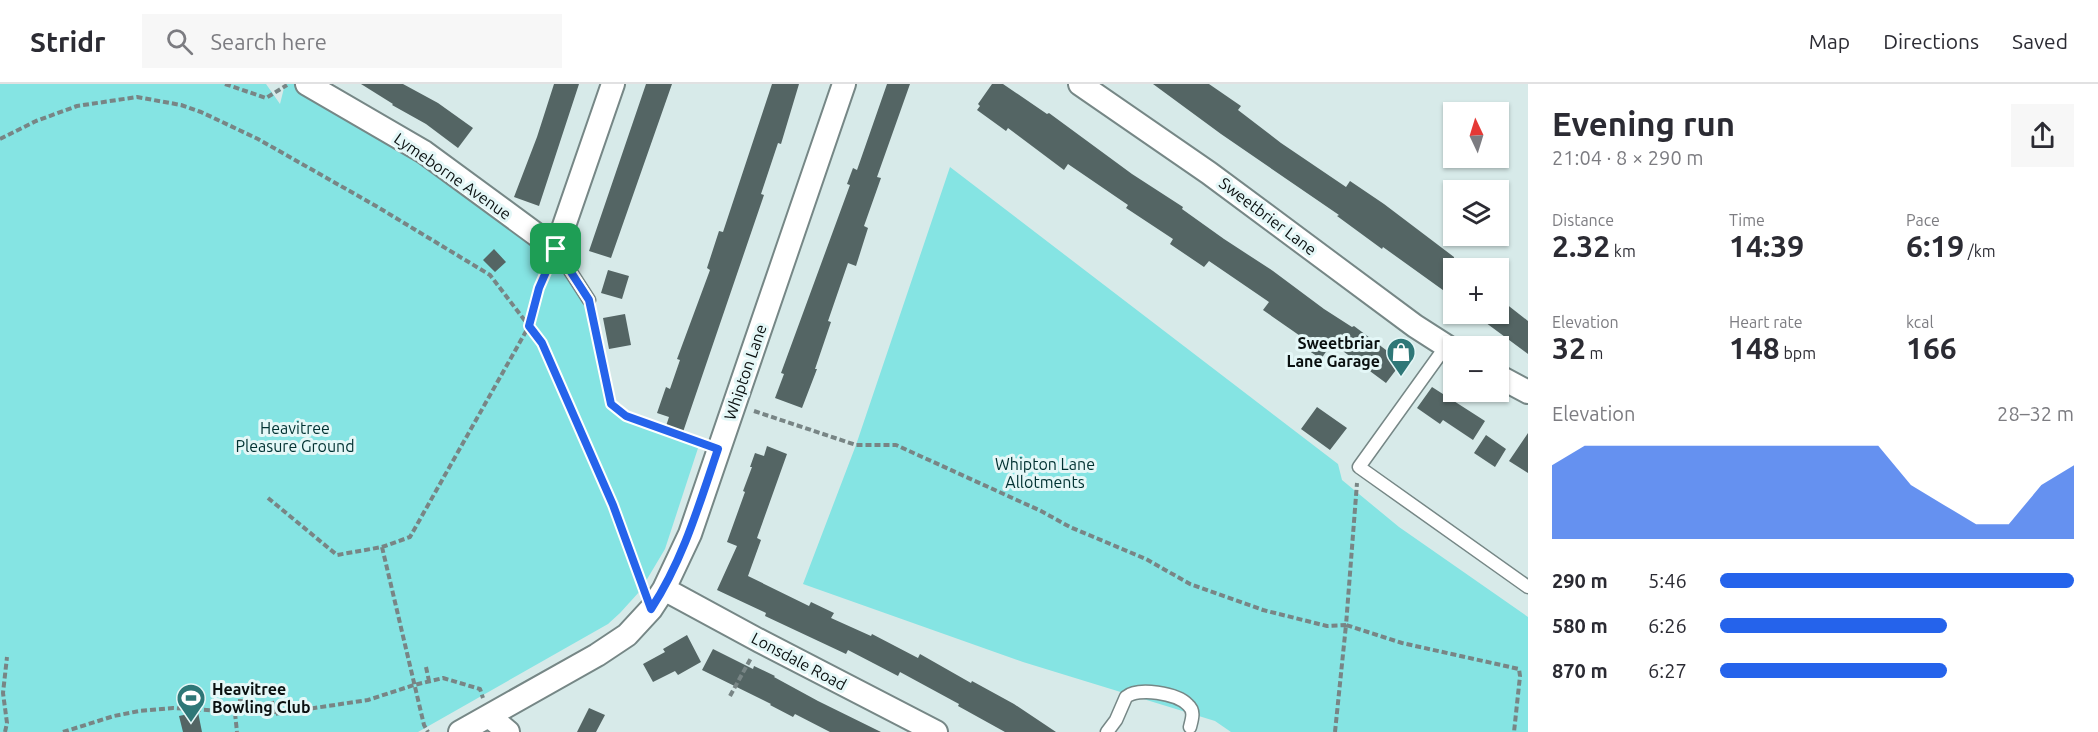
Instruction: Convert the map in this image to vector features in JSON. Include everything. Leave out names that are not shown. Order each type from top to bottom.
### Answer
[{"type":"street","name":"Lymeborne Avenue","points":[[307,84],[424,152],[558,245]]},
{"type":"street","points":[[558,245],[613,84]]},
{"type":"street","name":"Whipton Lane","points":[[460,732],[597,655],[627,635],[651,609],[664,589],[690,534],[844,84]]},
{"type":"street","name":"Sweetbrier Lane","points":[[1080,84],[1209,173],[1443,344]]},
{"type":"street","points":[[1509,382],[1528,392]]},
{"type":"street","name":"Lonsdale Road","points":[[664,589],[936,732]]},
{"type":"street","points":[[489,716],[508,732]]},
{"type":"lane","points":[[558,245],[589,300]]},
{"type":"lane","points":[[1443,358],[1359,467],[1528,588]]},
{"type":"lane","points":[[1107,732],[1116,720],[1126,697],[1138,691],[1174,696],[1188,705],[1192,712],[1190,727]]},
{"type":"path","points":[[225,84],[266,98],[289,84]]},
{"type":"path","points":[[0,140],[36,121],[77,106],[137,98],[182,105],[258,140],[376,206],[490,275],[542,343],[609,494],[651,609]]},
{"type":"path","points":[[268,498],[337,555],[382,547],[410,537],[529,326],[539,288],[558,245]]},
{"type":"path","points":[[589,300],[611,404],[626,416],[718,449]]},
{"type":"path","points":[[753,411],[856,445],[896,445],[1041,511],[1070,527],[1146,559],[1190,584],[1263,610],[1327,626],[1346,625],[1402,643],[1518,669],[1521,676],[1514,732]]},
{"type":"path","points":[[1335,732],[1359,467]]},
{"type":"path","points":[[382,547],[414,685],[424,725],[428,732]]},
{"type":"path","points":[[730,696],[760,641]]},
{"type":"path","points":[[5,732],[7,723],[3,693],[8,657]]},
{"type":"path","points":[[426,667],[429,681]]},
{"type":"path","points":[[63,732],[139,711],[173,708],[274,714],[368,700],[443,678],[480,689],[489,716]]},
{"type":"path","points":[[238,701],[242,701],[243,713]]},
{"type":"path","points":[[272,701],[274,714]]},
{"type":"path","points":[[236,713],[237,732]]},
{"type":"green space","name":"Heavitree Pleasure Ground","points":[[0,84],[266,84],[280,104],[285,84],[294,84],[430,169],[512,232],[564,264],[592,299],[614,403],[627,414],[701,439],[665,549],[640,591],[608,624],[418,732],[0,732]]},
{"type":"green space","name":"Whipton Lane Allotments","points":[[950,167],[1338,464],[1342,480],[1399,527],[1528,617],[1528,732],[1231,732],[1215,721],[1023,662],[803,584],[856,445]]},
{"type":"building","points":[[361,84],[403,84],[438,103],[473,128],[458,148],[426,124]]},
{"type":"building","points":[[554,84],[579,84],[539,206],[514,197]]},
{"type":"building","points":[[646,84],[672,84],[611,258],[589,251]]},
{"type":"building","points":[[772,84],[799,84],[781,144],[778,143],[761,194],[764,195],[683,432],[666,426],[669,417],[657,413],[666,387],[670,389],[680,360],[677,359],[710,270],[707,268],[719,231],[723,232]]},
{"type":"building","points":[[887,84],[910,84],[877,177],[881,178],[864,226],[868,228],[856,266],[848,263],[828,321],[831,322],[815,369],[817,369],[802,408],[775,398],[784,374],[781,373],[850,185],[847,184],[853,168],[857,170]]},
{"type":"building","points":[[992,84],[1003,84],[1047,114],[1049,113],[1132,174],[1183,207],[1182,209],[1224,239],[1273,271],[1324,309],[1352,327],[1354,326],[1402,362],[1386,383],[1332,343],[1321,359],[1302,346],[1306,340],[1263,310],[1269,302],[1209,261],[1204,267],[1170,244],[1173,239],[1126,208],[1128,205],[1068,164],[1064,170],[1008,128],[1006,131],[977,110],[980,106],[978,104]]},
{"type":"building","points":[[1153,84],[1209,84],[1241,106],[1238,110],[1281,143],[1346,187],[1350,181],[1384,204],[1454,257],[1443,258],[1443,290],[1383,247],[1382,249],[1337,216],[1339,215]]},
{"type":"building","points":[[494,249],[506,262],[495,272],[483,260]]},
{"type":"building","points":[[608,270],[629,276],[622,299],[601,293]]},
{"type":"building","points":[[1509,306],[1528,321],[1528,354],[1509,340],[1509,336],[1504,336],[1488,324],[1509,324]]},
{"type":"building","points":[[625,314],[631,345],[609,349],[603,318]]},
{"type":"building","points":[[1432,387],[1443,394],[1443,402],[1455,402],[1485,421],[1473,440],[1443,420],[1440,424],[1417,408]]},
{"type":"building","points":[[1317,407],[1347,428],[1330,450],[1301,429]]},
{"type":"building","points":[[1528,433],[1528,473],[1509,461]]},
{"type":"building","points":[[1486,435],[1506,449],[1495,467],[1474,453]]},
{"type":"building","points":[[767,446],[787,454],[757,538],[761,540],[748,576],[809,606],[811,602],[834,613],[831,618],[871,636],[872,634],[918,658],[920,654],[1014,704],[1056,732],[1005,732],[900,672],[898,676],[848,650],[846,654],[765,616],[766,613],[717,590],[737,546],[727,542],[745,492],[743,491],[752,467],[750,467],[755,453],[764,456]]},
{"type":"building","points":[[687,635],[701,662],[678,675],[675,671],[653,682],[643,664],[665,652],[663,649]]},
{"type":"building","points":[[713,649],[753,669],[754,666],[775,676],[818,701],[881,732],[830,732],[795,714],[793,717],[702,670]]},
{"type":"building","points":[[589,708],[605,715],[596,732],[577,732]]},
{"type":"building","name":"Heavitree Bowling Club","points":[[198,712],[202,732],[183,732],[179,716]]},
{"type":"place","name":"Sweetbriar Lane Garage","points":[[1401,378]]},
{"type":"place","name":"Heavitree Bowling Club","points":[[191,724]]},
{"type":"route","points":[[556,249],[589,300],[611,404],[626,416],[718,449],[690,534],[664,589],[651,609],[613,505],[542,343],[529,326],[539,288],[556,249]]}]
